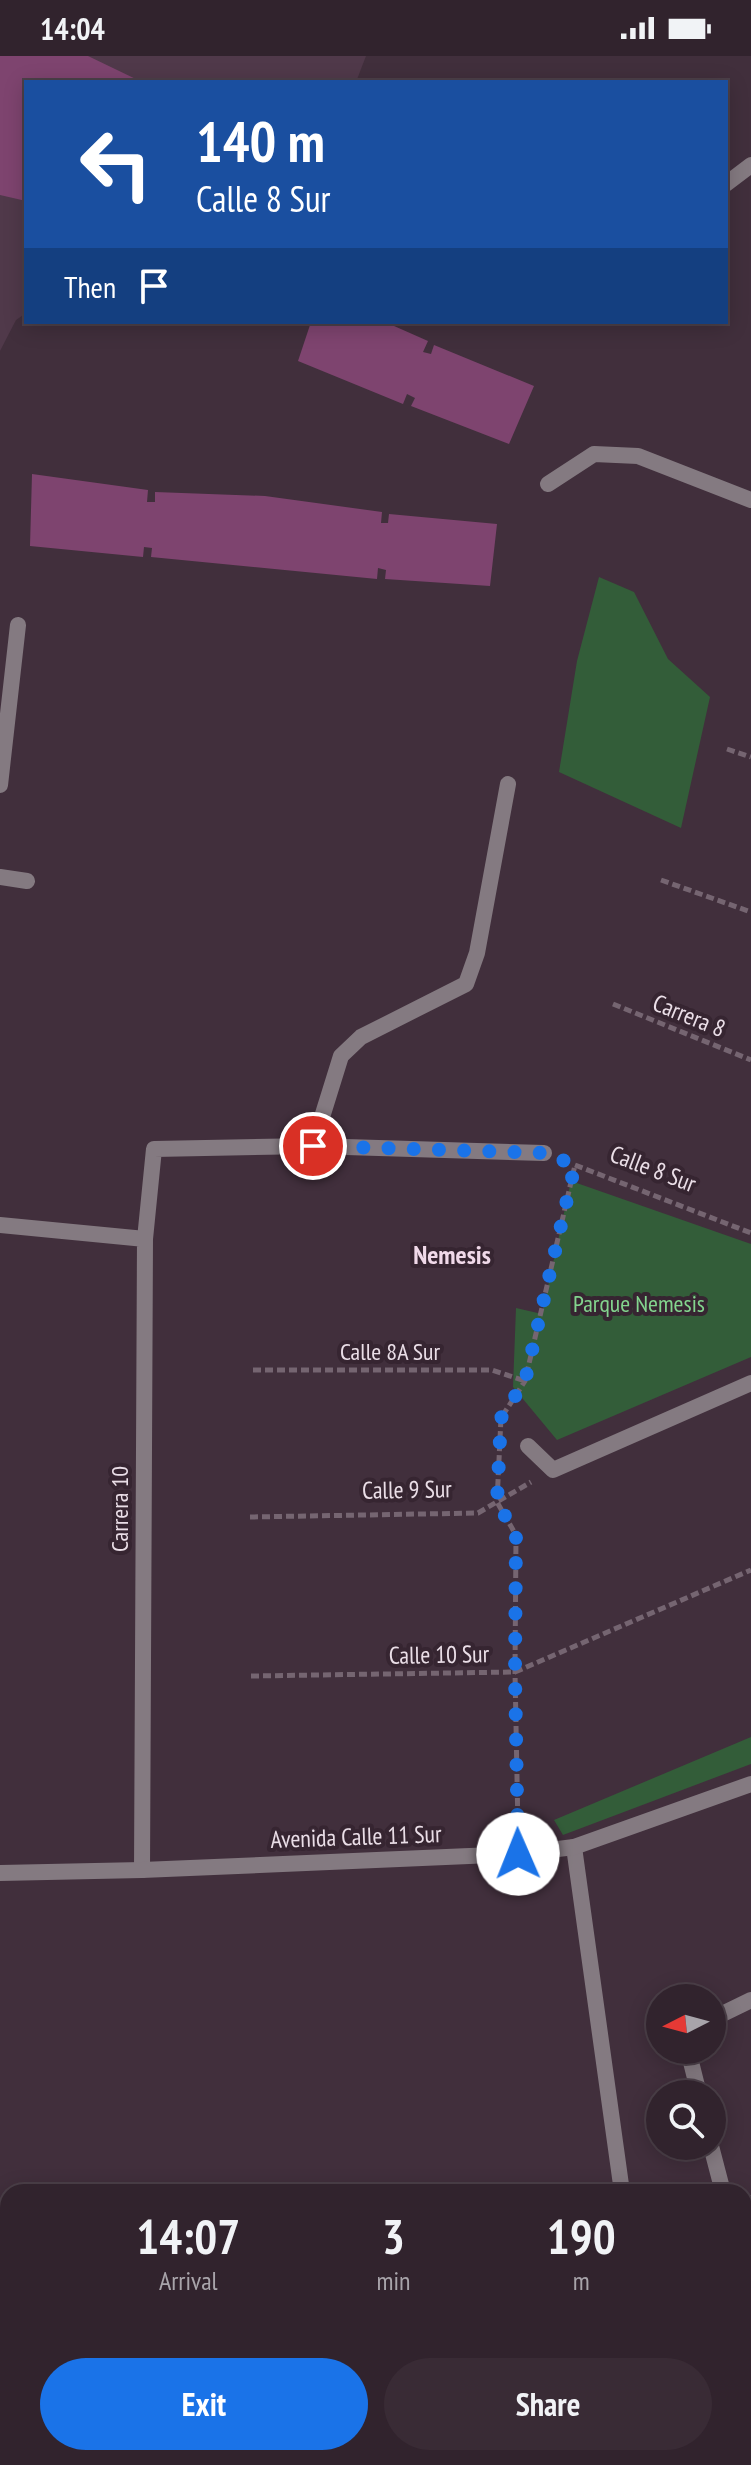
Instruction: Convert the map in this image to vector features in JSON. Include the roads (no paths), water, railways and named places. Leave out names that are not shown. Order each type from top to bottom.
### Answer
[{"type":"street","points":[[728,182],[751,165]]},
{"type":"street","points":[[548,484],[594,454],[638,456],[751,500]]},
{"type":"street","points":[[0,785],[18,625]]},
{"type":"street","points":[[508,784],[477,953],[466,984],[361,1037],[341,1056],[313,1146],[544,1153]]},
{"type":"street","points":[[0,877],[27,881]]},
{"type":"street","name":"Carrera 10","points":[[142,1870],[145,1239],[154,1149],[313,1146]]},
{"type":"street","points":[[0,1225],[145,1239]]},
{"type":"street","points":[[528,1446],[553,1470],[751,1383]]},
{"type":"street","name":"Avenida Calle 11 Sur","points":[[0,1873],[518,1854],[574,1847],[751,1784]]},
{"type":"street","points":[[574,1847],[621,2184]]},
{"type":"street","points":[[726,2012],[751,2000]]},
{"type":"street","points":[[715,2160],[721,2184]]},
{"type":"district","name":"Nemesis","points":[[452,1255]]},
{"type":"park label","name":"Parque Nemesis","points":[[639,1304]]}]
